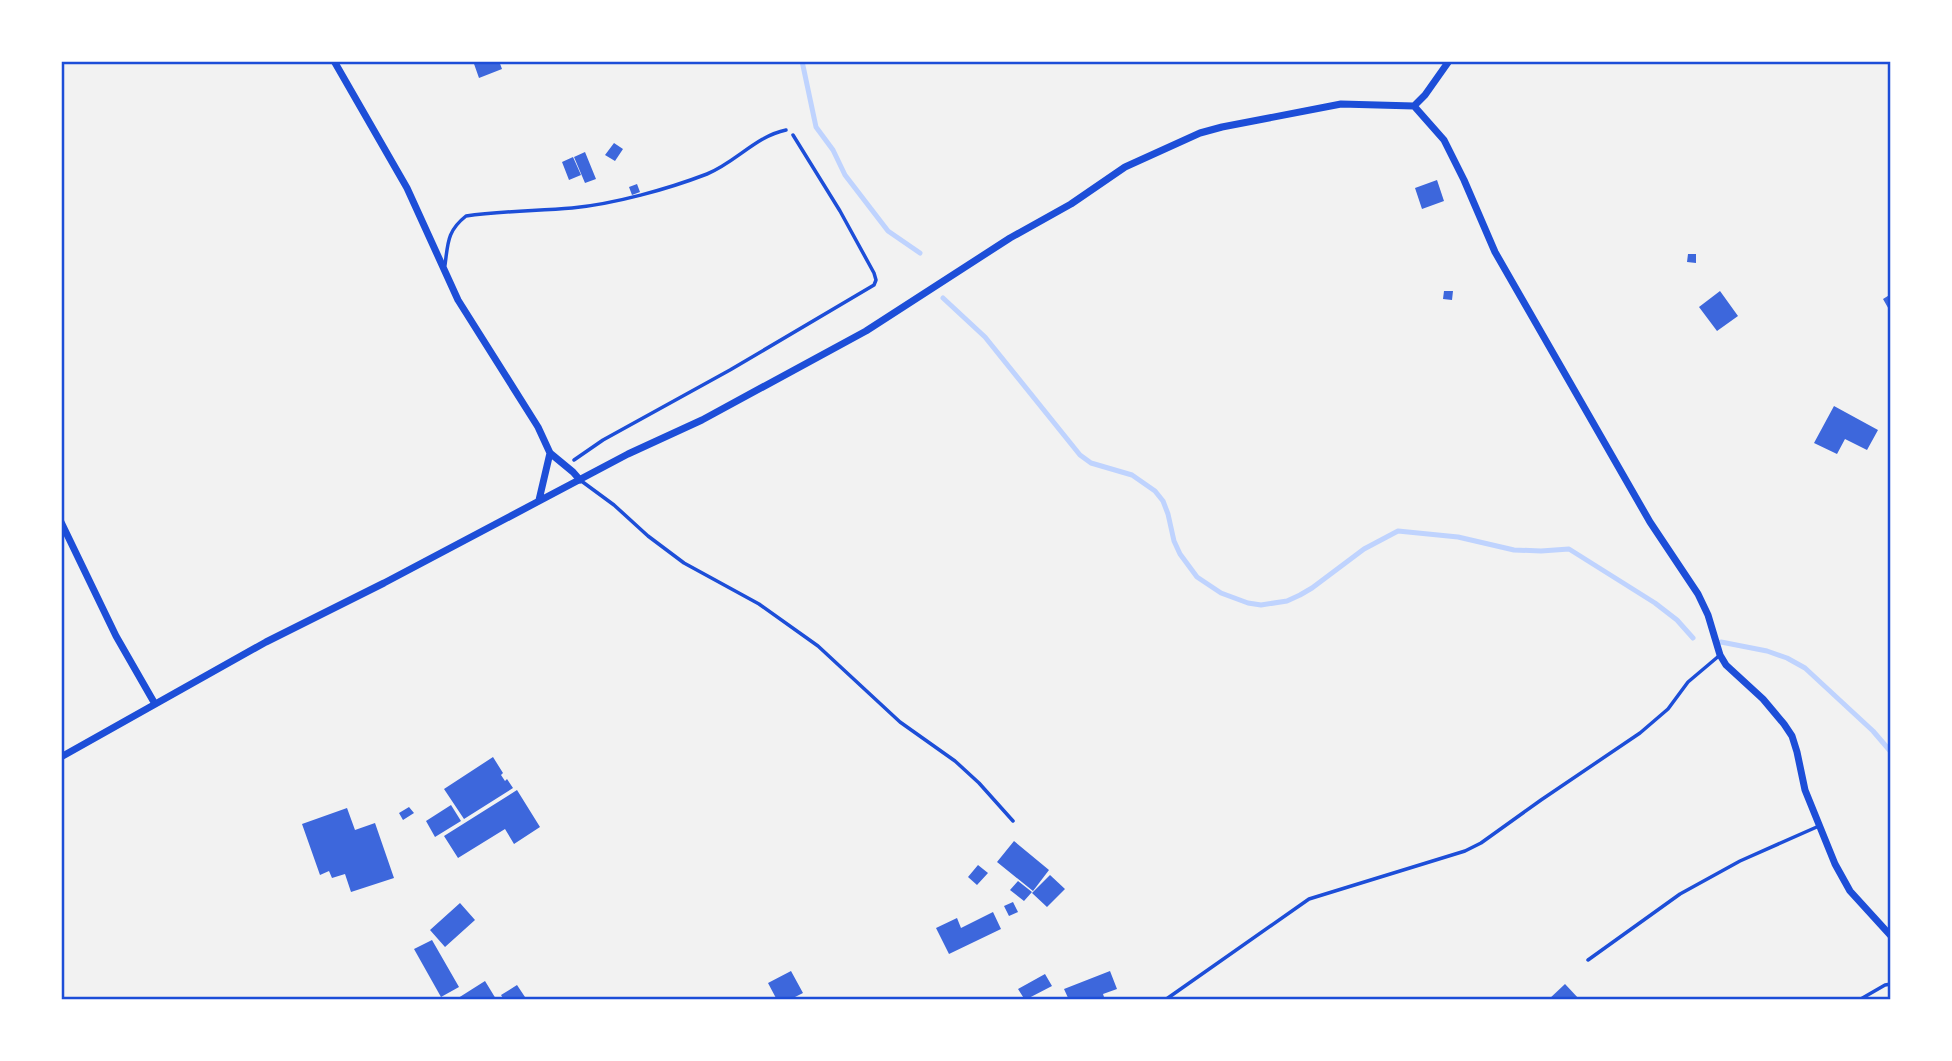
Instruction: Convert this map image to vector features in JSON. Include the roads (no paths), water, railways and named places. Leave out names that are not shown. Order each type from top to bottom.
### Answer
[{"type":"street","points":[[334,61],[407,188],[458,300],[538,427],[550,453],[580,480]]},
{"type":"street","points":[[61,757],[266,642],[628,454],[702,420],[866,331],[1010,238],[1071,204],[1125,167],[1200,133],[1222,127],[1341,104],[1414,106],[1426,95],[1449,61]]},
{"type":"street","points":[[1414,106],[1444,140],[1494,252],[1650,522],[1698,594],[1726,665],[1763,699],[1792,736],[1805,790],[1835,864],[1850,891],[1891,936]]},
{"type":"street","points":[[539,500],[550,453]]},
{"type":"street","points":[[61,522],[116,636],[155,704]]},
{"type":"lane","points":[[444,270],[449,235],[455,224],[466,216],[575,208],[635,196],[708,173],[769,136],[786,130]]},
{"type":"lane","points":[[580,480],[684,563],[759,604],[818,646],[900,722],[955,761],[1013,821]]},
{"type":"lane","points":[[1165,1000],[1309,899],[1481,843],[1640,733],[1668,709],[1688,682],[1720,654]]},
{"type":"lane","points":[[1588,960],[1680,894],[1740,861],[1819,826]]},
{"type":"lane","points":[[1859,1000],[1891,984]]},
{"type":"waterway","points":[[802,61],[816,127],[833,150],[845,175],[888,231],[920,253]]},
{"type":"waterway","points":[[943,298],[985,337],[1080,455],[1091,463],[1132,475],[1155,491],[1163,501],[1180,554],[1197,577],[1221,593],[1261,605],[1287,601],[1312,588],[1364,549],[1398,531],[1458,537],[1514,550],[1569,549],[1655,603],[1677,620],[1693,638]]},
{"type":"waterway","points":[[1721,642],[1767,651],[1805,668],[1873,731],[1891,752]]}]
